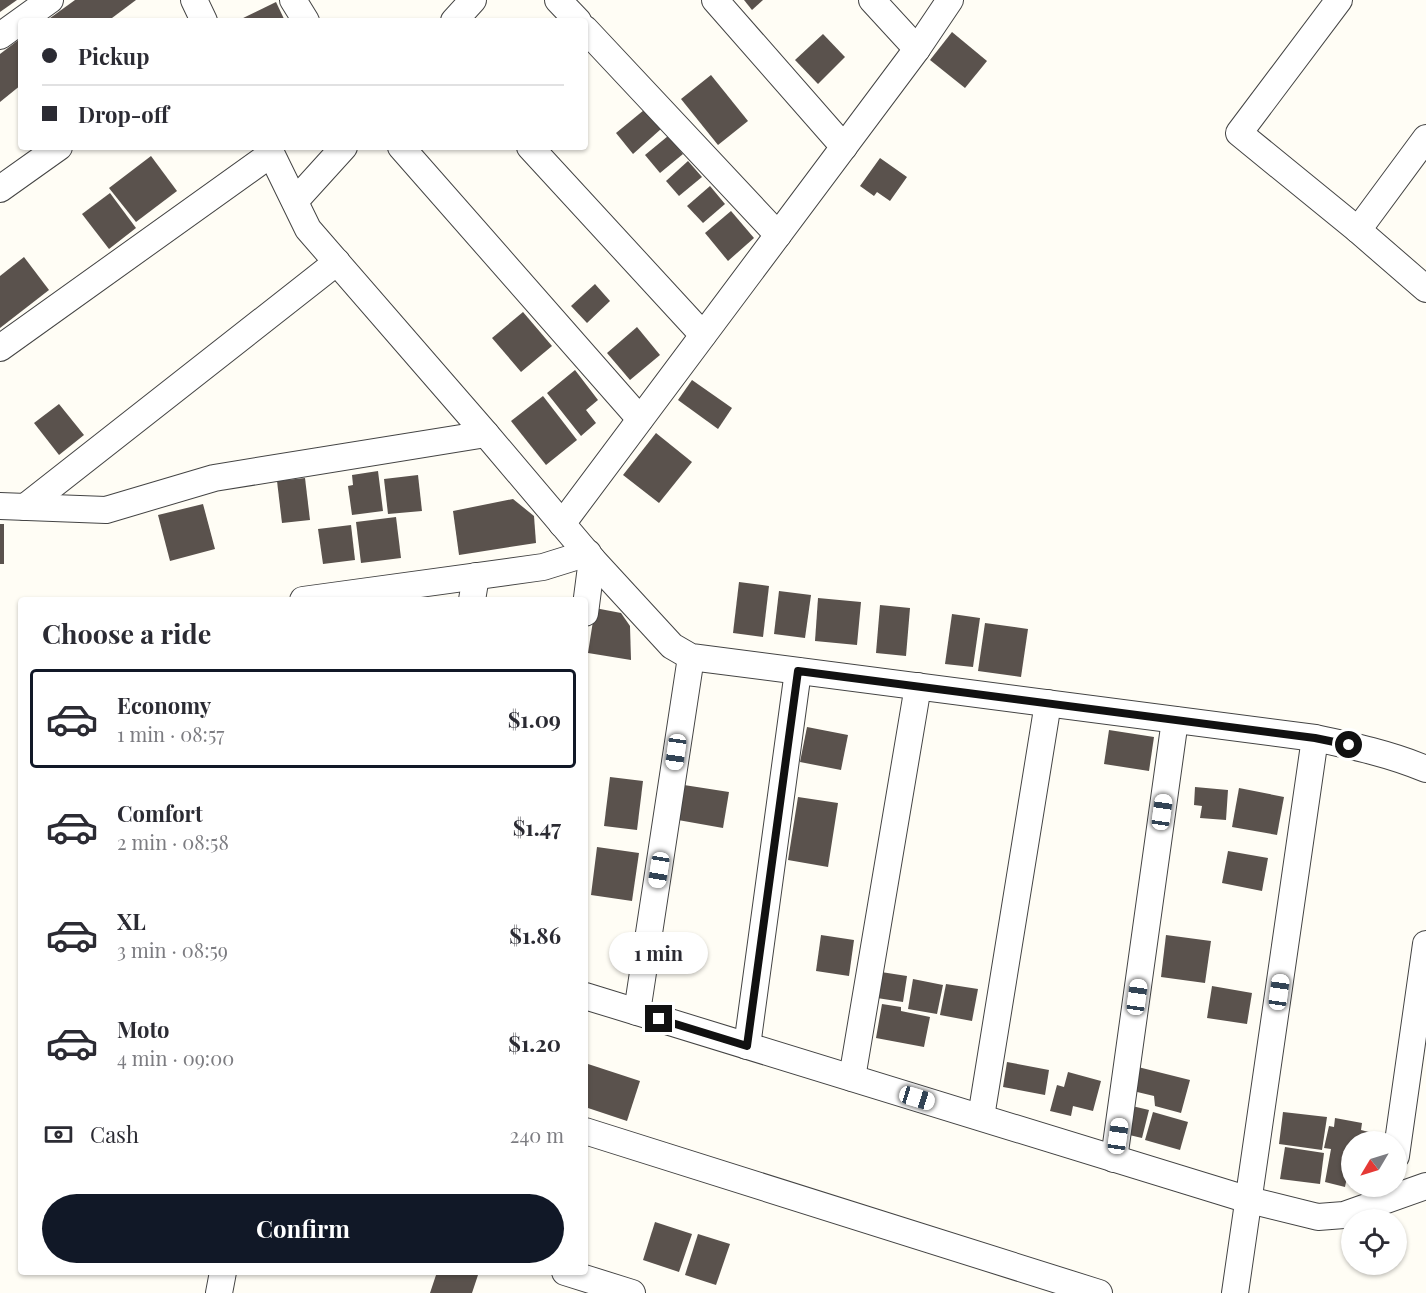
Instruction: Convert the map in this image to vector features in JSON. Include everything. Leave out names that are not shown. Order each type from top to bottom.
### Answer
[{"type":"street","points":[[25,18],[50,0]]},
{"type":"street","points":[[194,0],[203,18]]},
{"type":"street","points":[[293,0],[304,18]]},
{"type":"street","points":[[457,18],[473,0]]},
{"type":"street","points":[[558,0],[575,18]]},
{"type":"street","points":[[715,0],[844,147]]},
{"type":"street","points":[[872,0],[917,49]]},
{"type":"street","points":[[562,524],[917,49],[950,0]]},
{"type":"street","points":[[1339,0],[1239,133],[1426,289]]},
{"type":"street","points":[[0,36],[18,23]]},
{"type":"street","points":[[588,32],[778,235]]},
{"type":"street","points":[[1358,230],[1426,138]]},
{"type":"street","points":[[0,189],[55,150]]},
{"type":"street","points":[[0,348],[270,150],[308,229],[590,556],[672,646],[691,657],[1315,738],[1367,748],[1426,769]]},
{"type":"street","points":[[295,201],[341,150]]},
{"type":"street","points":[[404,150],[640,419]]},
{"type":"street","points":[[533,150],[703,335]]},
{"type":"street","points":[[13,506],[337,262]]},
{"type":"street","points":[[13,506],[106,510],[214,478],[486,434]]},
{"type":"street","points":[[349,597],[474,588],[543,567],[590,556]]},
{"type":"street","points":[[586,597],[590,556]]},
{"type":"street","points":[[638,1012],[691,657]]},
{"type":"street","points":[[747,1046],[798,671]]},
{"type":"street","points":[[852,1078],[918,686]]},
{"type":"street","points":[[981,1118],[1048,703]]},
{"type":"street","points":[[1114,1158],[1175,720]]},
{"type":"street","points":[[1235,1293],[1315,738]]},
{"type":"street","points":[[1402,1131],[1417,1073],[1426,944]]},
{"type":"street","points":[[588,997],[1249,1200],[1318,1217],[1344,1215],[1383,1197]]},
{"type":"street","points":[[588,1132],[1099,1293]]},
{"type":"street","points":[[1407,1190],[1426,1186]]},
{"type":"street","points":[[219,1293],[223,1275]]},
{"type":"street","points":[[575,1275],[632,1293]]},
{"type":"building","points":[[0,0],[17,0],[0,12]]},
{"type":"building","points":[[75,0],[136,0],[112,18],[50,18]]},
{"type":"building","points":[[744,0],[763,0],[752,10]]},
{"type":"building","points":[[276,2],[284,18],[243,18]]},
{"type":"building","points":[[952,32],[987,61],[965,88],[930,60]]},
{"type":"building","points":[[823,34],[845,57],[818,84],[795,60]]},
{"type":"building","points":[[18,40],[18,87],[0,102],[0,54]]},
{"type":"building","points":[[711,75],[748,121],[718,145],[681,99]]},
{"type":"building","points":[[644,110],[661,129],[633,154],[616,133]]},
{"type":"building","points":[[668,136],[683,154],[660,173],[645,155]]},
{"type":"building","points":[[151,156],[177,191],[136,222],[109,188]]},
{"type":"building","points":[[880,158],[907,177],[890,201],[877,192],[874,196],[860,186]]},
{"type":"building","points":[[688,161],[702,177],[679,196],[666,181]]},
{"type":"building","points":[[710,186],[725,204],[703,223],[687,206]]},
{"type":"building","points":[[110,193],[136,228],[109,249],[82,214]]},
{"type":"building","points":[[731,211],[754,238],[728,261],[705,233]]},
{"type":"building","points":[[24,257],[49,290],[0,328],[0,276]]},
{"type":"building","points":[[595,284],[610,301],[587,323],[571,306]]},
{"type":"building","points":[[523,312],[552,346],[521,372],[492,338]]},
{"type":"building","points":[[637,327],[660,355],[630,380],[607,353]]},
{"type":"building","points":[[575,370],[598,400],[586,410],[596,423],[581,436],[547,393]]},
{"type":"building","points":[[692,380],[732,408],[718,429],[678,400]]},
{"type":"building","points":[[543,396],[577,440],[546,465],[511,421]]},
{"type":"building","points":[[59,404],[84,435],[59,455],[34,423]]},
{"type":"building","points":[[656,433],[692,462],[659,503],[623,475]]},
{"type":"building","points":[[378,471],[383,511],[352,515],[348,486],[353,485],[352,475]]},
{"type":"building","points":[[418,475],[422,511],[388,514],[384,479]]},
{"type":"building","points":[[305,478],[310,520],[282,523],[277,481]]},
{"type":"building","points":[[513,499],[534,516],[536,543],[459,555],[453,511]]},
{"type":"building","points":[[203,504],[215,549],[170,561],[158,515]]},
{"type":"building","points":[[396,517],[401,558],[361,563],[356,522]]},
{"type":"building","points":[[0,524],[4,524],[4,564],[0,564]]},
{"type":"building","points":[[351,525],[355,560],[323,564],[318,529]]},
{"type":"building","points":[[739,582],[769,586],[763,637],[733,633]]},
{"type":"building","points":[[779,591],[811,595],[805,638],[774,634]]},
{"type":"building","points":[[818,598],[861,602],[857,645],[815,641]]},
{"type":"building","points":[[880,605],[910,608],[906,656],[876,653]]},
{"type":"building","points":[[595,608],[621,613],[630,626],[631,660],[588,653]]},
{"type":"building","points":[[952,614],[980,618],[973,667],[945,664]]},
{"type":"building","points":[[985,623],[1028,629],[1021,677],[978,671]]},
{"type":"building","points":[[807,727],[848,735],[841,770],[800,762]]},
{"type":"building","points":[[1109,730],[1154,737],[1149,771],[1104,764]]},
{"type":"building","points":[[610,777],[643,781],[637,830],[604,826]]},
{"type":"building","points":[[684,785],[729,792],[723,828],[678,820]]},
{"type":"building","points":[[1195,787],[1228,790],[1226,820],[1200,818],[1202,806],[1194,805]]},
{"type":"building","points":[[1239,788],[1284,797],[1277,835],[1232,827]]},
{"type":"building","points":[[798,797],[838,803],[828,867],[788,860]]},
{"type":"building","points":[[597,847],[639,853],[632,901],[591,895]]},
{"type":"building","points":[[1228,851],[1268,858],[1262,891],[1222,883]]},
{"type":"building","points":[[821,935],[854,940],[849,976],[816,971]]},
{"type":"building","points":[[1166,935],[1211,941],[1205,983],[1161,977]]},
{"type":"building","points":[[881,972],[907,976],[903,1002],[877,998]]},
{"type":"building","points":[[913,979],[943,985],[937,1014],[908,1009]]},
{"type":"building","points":[[946,984],[978,989],[972,1021],[940,1015]]},
{"type":"building","points":[[1212,986],[1252,993],[1247,1024],[1207,1018]]},
{"type":"building","points":[[882,1004],[901,1007],[901,1011],[930,1017],[924,1047],[876,1038]]},
{"type":"building","points":[[1007,1062],[1049,1070],[1045,1095],[1003,1087]]},
{"type":"building","points":[[588,1064],[640,1081],[627,1121],[588,1108]]},
{"type":"building","points":[[1138,1067],[1190,1080],[1181,1113],[1155,1106],[1154,1096],[1133,1091]]},
{"type":"building","points":[[1068,1072],[1101,1081],[1093,1111],[1073,1106],[1071,1116],[1050,1111],[1057,1085],[1064,1087]]},
{"type":"building","points":[[1132,1106],[1149,1110],[1142,1138],[1125,1134]]},
{"type":"building","points":[[1153,1112],[1188,1122],[1180,1150],[1145,1140]]},
{"type":"building","points":[[1283,1112],[1327,1117],[1322,1150],[1279,1144]]},
{"type":"building","points":[[1335,1118],[1362,1123],[1361,1130],[1365,1131],[1341,1131],[1341,1186],[1325,1182],[1331,1149],[1324,1148],[1329,1126],[1334,1127]]},
{"type":"building","points":[[1285,1147],[1324,1153],[1320,1184],[1280,1179]]},
{"type":"building","points":[[655,1222],[692,1234],[679,1272],[643,1260]]},
{"type":"building","points":[[698,1234],[730,1244],[716,1285],[685,1275]]},
{"type":"building","points":[[436,1275],[478,1275],[472,1293],[430,1293]]},
{"type":"route","points":[[659,1019],[747,1046],[798,671],[1315,738],[1349,745]]}]
